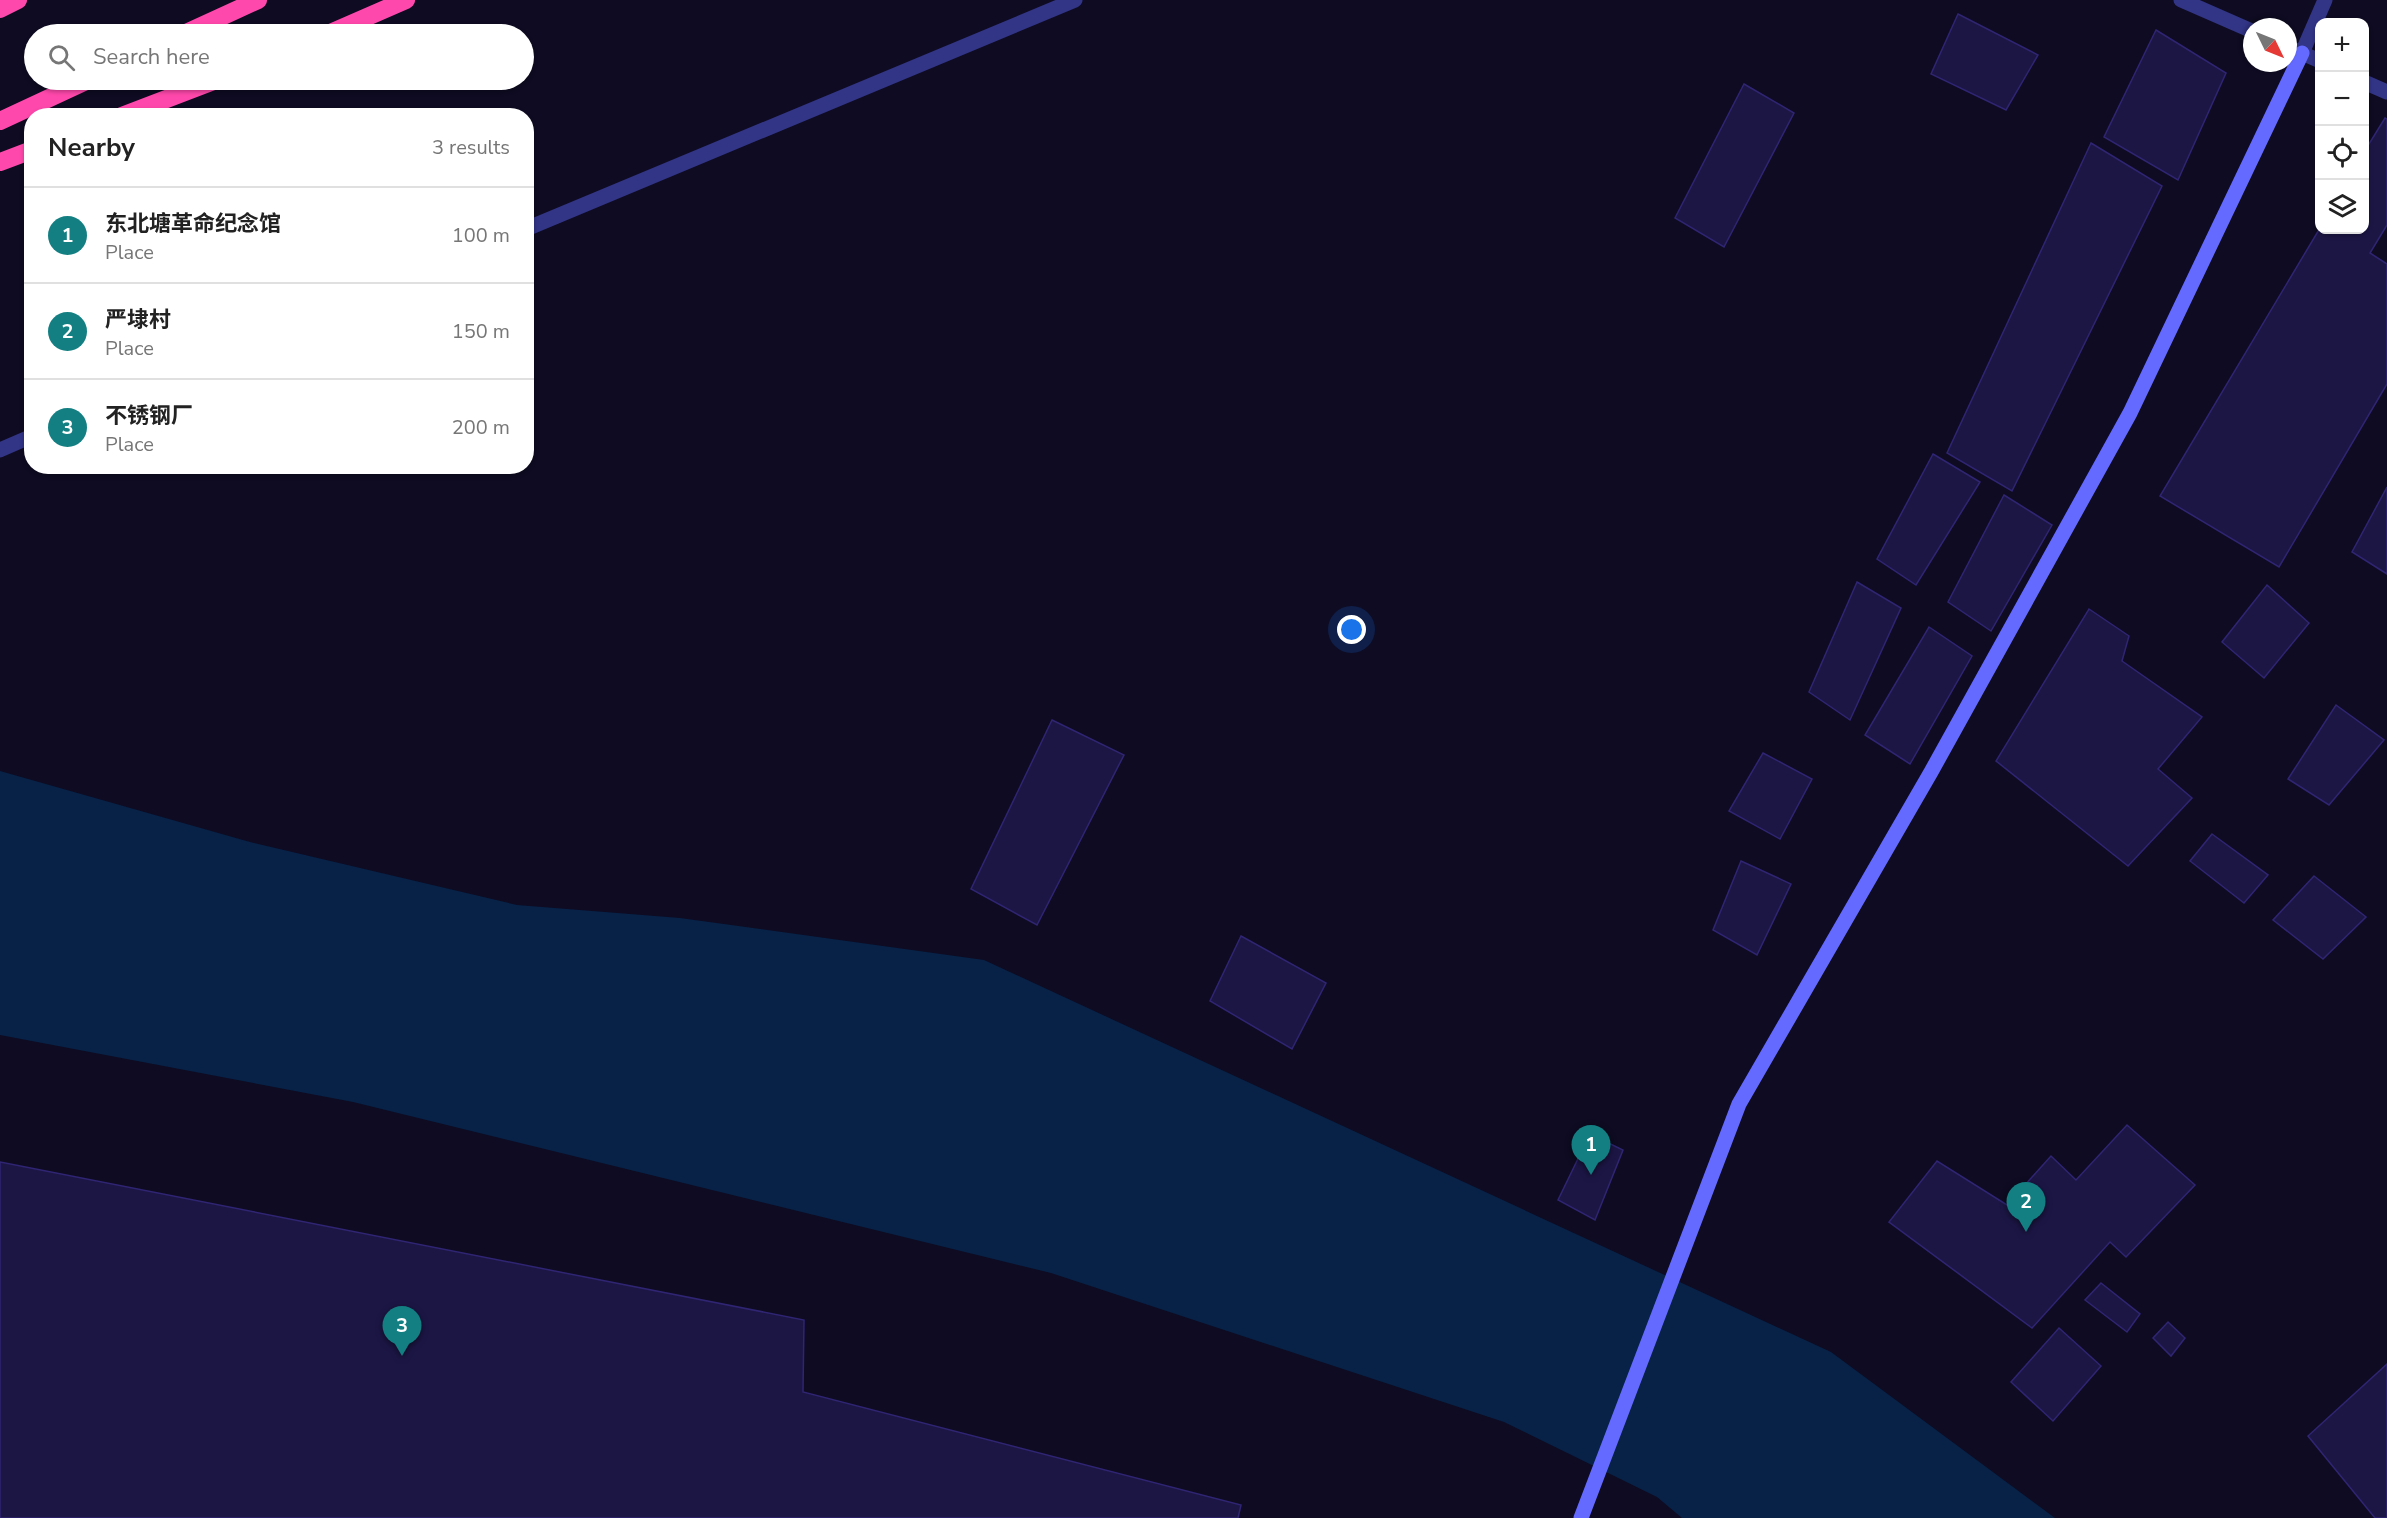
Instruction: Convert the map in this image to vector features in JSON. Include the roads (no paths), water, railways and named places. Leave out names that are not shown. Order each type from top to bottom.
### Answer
[{"type":"highway","points":[[0,9],[18,0]]},
{"type":"highway","points":[[206,24],[258,0]]},
{"type":"highway","points":[[351,24],[406,0]]},
{"type":"highway","points":[[28,108],[67,90]]},
{"type":"highway","points":[[143,108],[190,90]]},
{"type":"highway","points":[[0,121],[24,110]]},
{"type":"highway","points":[[0,162],[24,153]]},
{"type":"street","points":[[534,227],[1075,0]]},
{"type":"street","points":[[2181,0],[2243,27]]},
{"type":"street","points":[[2297,47],[2325,0]]},
{"type":"street","points":[[2297,51],[2315,59]]},
{"type":"street","points":[[1581,1518],[1739,1104],[1931,772],[2130,413],[2285,72]]},
{"type":"street","points":[[2369,84],[2387,92]]},
{"type":"street","points":[[0,450],[24,440]]},
{"type":"water","points":[[0,771],[250,842],[517,905],[680,918],[984,960],[1831,1352],[2055,1518],[1682,1518],[1657,1497],[1504,1422],[1051,1273],[353,1102],[0,1035]]},
{"type":"place","name":"东北塘革命纪念馆","points":[[1591,1175]]},
{"type":"place","name":"严埭村","points":[[2026,1232]]},
{"type":"place","name":"不锈钢厂","points":[[402,1356]]}]
